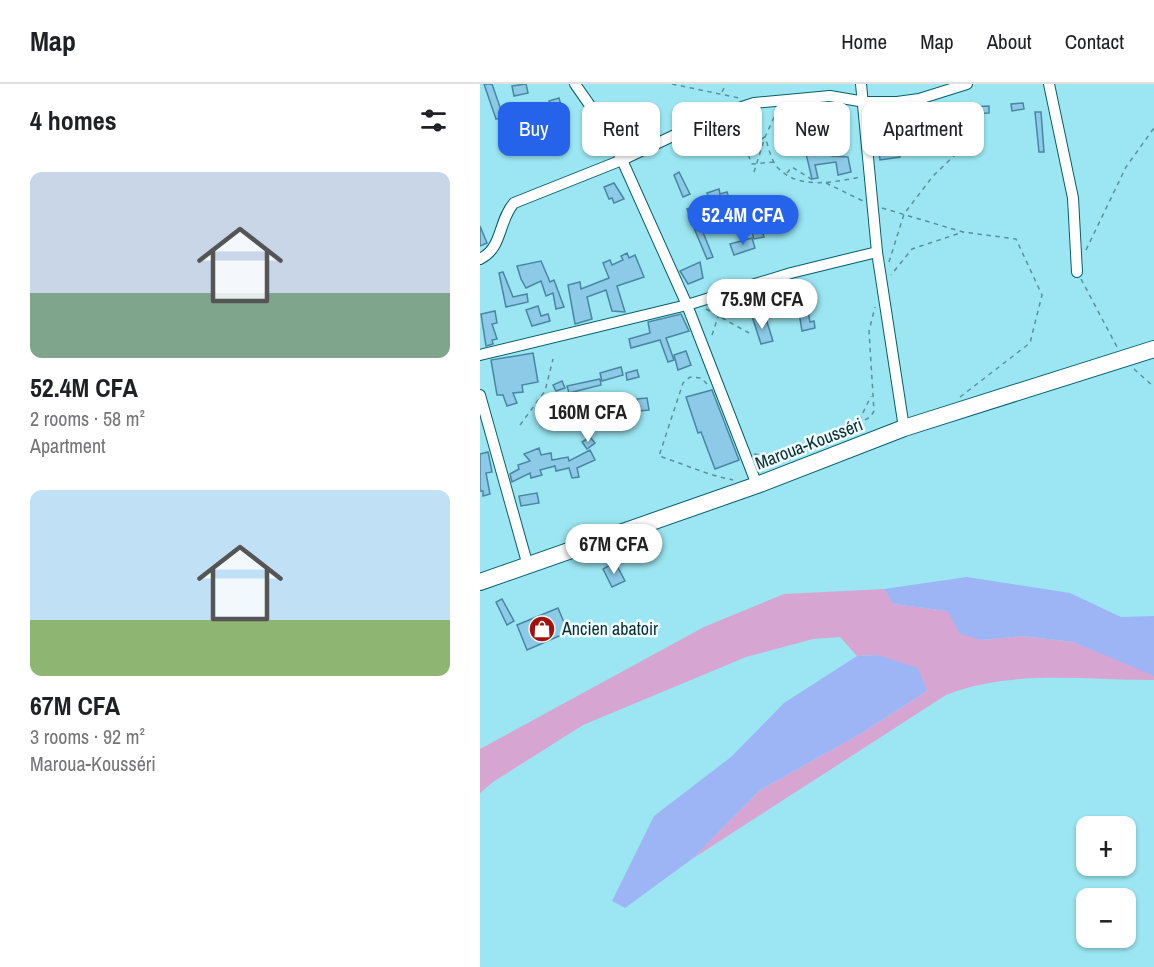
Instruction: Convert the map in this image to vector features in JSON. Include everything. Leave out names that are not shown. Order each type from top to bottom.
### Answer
[{"type":"highway","name":"Maroua-Kousséri","points":[[480,582],[757,485],[904,428],[1154,349]]},
{"type":"street","points":[[575,84],[607,130],[691,304],[757,485]]},
{"type":"street","points":[[762,102],[830,96],[865,102],[861,84]]},
{"type":"street","points":[[897,102],[919,99],[966,84]]},
{"type":"street","points":[[1049,84],[1072,198],[1077,272]]},
{"type":"street","points":[[480,259],[494,250],[508,210],[514,203],[622,160],[672,136]]},
{"type":"street","points":[[869,156],[871,205],[877,252],[904,428]]},
{"type":"street","points":[[480,355],[691,304],[791,273],[877,252]]},
{"type":"street","points":[[480,395],[528,566]]},
{"type":"path","points":[[672,84],[722,93],[751,102]]},
{"type":"path","points":[[722,93],[726,84]]},
{"type":"path","points":[[754,172],[765,137],[782,100]]},
{"type":"path","points":[[1085,253],[1126,167],[1154,128]]},
{"type":"path","points":[[765,137],[777,167],[797,180],[826,183],[870,176]]},
{"type":"path","points":[[765,137],[751,145],[749,157],[752,164],[775,162]]},
{"type":"path","points":[[887,268],[904,214],[933,176],[953,156]]},
{"type":"path","points":[[787,173],[792,167],[817,183]]},
{"type":"path","points":[[826,183],[871,205],[963,232],[1016,239],[1042,295],[1030,343],[973,389],[954,400]]},
{"type":"path","points":[[745,453],[764,456],[796,448],[867,419],[874,411],[869,331],[882,286],[912,249],[963,232]]},
{"type":"path","points":[[1077,272],[1123,358],[1154,387]]},
{"type":"path","points":[[712,335],[718,317],[734,292]]},
{"type":"path","points":[[691,304],[749,333]]},
{"type":"path","points":[[520,425],[545,391],[553,359]]},
{"type":"path","points":[[708,385],[701,378],[690,377],[683,383],[659,456],[691,466],[709,475],[737,480]]},
{"type":"path","points":[[859,422],[872,395]]},
{"type":"shaded area","points":[[884,589],[893,604],[947,611],[981,640],[1022,636],[1073,642],[1154,675],[1154,680],[1022,679],[971,687],[946,695],[692,859],[760,790],[860,734],[927,691],[878,655],[857,656],[840,637],[813,639],[746,657],[583,725],[493,782],[480,793],[480,749],[704,627],[784,594]]},
{"type":"water","points":[[967,577],[1070,593],[1121,617],[1154,616],[1154,676],[1073,642],[1022,636],[981,640],[960,634],[947,611],[893,604],[884,589]]},
{"type":"water","points":[[878,655],[918,668],[927,691],[860,734],[760,790],[692,859],[625,908],[612,901],[654,816],[731,757],[784,703],[857,656]]},
{"type":"building","points":[[484,84],[492,84],[498,102],[498,118],[496,119]]},
{"type":"building","points":[[526,84],[528,93],[514,96],[512,86]]},
{"type":"building","points":[[559,98],[560,102],[549,102]]},
{"type":"building","points":[[1023,103],[1024,109],[1012,111],[1011,104]]},
{"type":"building","points":[[984,106],[989,106],[989,113],[984,113]]},
{"type":"building","points":[[1035,112],[1041,112],[1044,152],[1039,152]]},
{"type":"building","points":[[807,156],[848,157],[851,172],[838,175],[836,162],[815,165],[818,178],[812,179]]},
{"type":"building","points":[[879,156],[900,156],[900,157],[880,160]]},
{"type":"building","points":[[679,172],[690,194],[683,197],[674,175]]},
{"type":"building","points":[[614,183],[624,199],[614,203],[612,198],[609,199],[604,187]]},
{"type":"building","points":[[719,189],[720,194],[727,192],[732,208],[726,210],[731,225],[717,231],[713,219],[694,227],[687,209],[698,205],[696,200],[708,196],[707,193]]},
{"type":"building","points":[[700,225],[713,257],[707,259],[694,228]]},
{"type":"building","points":[[480,226],[487,243],[480,246]]},
{"type":"building","points":[[761,227],[764,237],[754,239],[751,230]]},
{"type":"building","points":[[752,238],[755,248],[734,255],[730,244]]},
{"type":"building","points":[[627,253],[629,258],[635,255],[644,277],[617,286],[625,312],[612,311],[606,290],[587,297],[592,319],[575,324],[568,285],[580,282],[581,289],[609,278],[603,263],[610,260],[612,265],[623,260],[621,256]]},
{"type":"building","points":[[541,261],[550,282],[554,280],[564,307],[556,309],[553,293],[546,296],[541,281],[526,288],[521,279],[517,266]]},
{"type":"building","points":[[700,262],[703,278],[688,284],[680,271]]},
{"type":"building","points":[[503,272],[513,297],[527,294],[528,302],[506,307],[499,273]]},
{"type":"building","points":[[806,301],[810,322],[814,321],[815,328],[802,331],[799,313],[796,314],[793,304]]},
{"type":"building","points":[[538,306],[541,316],[548,314],[550,321],[532,326],[526,310]]},
{"type":"building","points":[[495,311],[497,323],[492,324],[497,339],[492,340],[493,344],[486,346],[481,314]]},
{"type":"building","points":[[681,314],[689,331],[666,338],[674,360],[668,362],[660,340],[631,348],[629,339],[650,333],[648,322]]},
{"type":"building","points":[[760,314],[764,324],[767,322],[773,341],[761,344],[752,316]]},
{"type":"building","points":[[686,351],[691,365],[678,370],[674,355]]},
{"type":"building","points":[[533,353],[538,382],[522,385],[523,392],[513,393],[517,403],[507,406],[503,395],[497,395],[491,360]]},
{"type":"building","points":[[621,367],[623,375],[602,381],[600,373]]},
{"type":"building","points":[[637,370],[639,377],[627,380],[626,373]]},
{"type":"building","points":[[600,379],[601,385],[569,393],[567,386]]},
{"type":"building","points":[[562,381],[565,388],[556,391],[553,385]]},
{"type":"building","points":[[712,390],[739,460],[715,469],[701,432],[698,433],[686,397]]},
{"type":"building","points":[[647,398],[649,410],[639,411],[637,399]]},
{"type":"building","points":[[633,414],[636,423],[624,427],[621,418]]},
{"type":"building","points":[[590,437],[595,443],[587,449],[582,442]]},
{"type":"building","points":[[539,448],[541,455],[551,453],[552,460],[568,457],[569,461],[590,450],[595,460],[577,468],[579,477],[572,478],[569,468],[556,471],[555,466],[540,470],[542,475],[531,478],[530,473],[512,482],[510,474],[519,469],[518,465],[530,461],[524,454]]},
{"type":"building","points":[[488,452],[492,472],[486,473],[490,494],[483,496],[483,491],[480,491],[480,454]]},
{"type":"building","points":[[537,493],[539,503],[521,506],[519,496]]},
{"type":"building","points":[[615,562],[625,581],[612,587],[603,569]]},
{"type":"building","points":[[502,599],[514,621],[507,625],[496,602]]},
{"type":"building","name":"Ancien abatoir","points":[[558,608],[568,632],[527,650],[517,625]]},
{"type":"place","name":"Ancien abatoir","points":[[542,629]]}]
